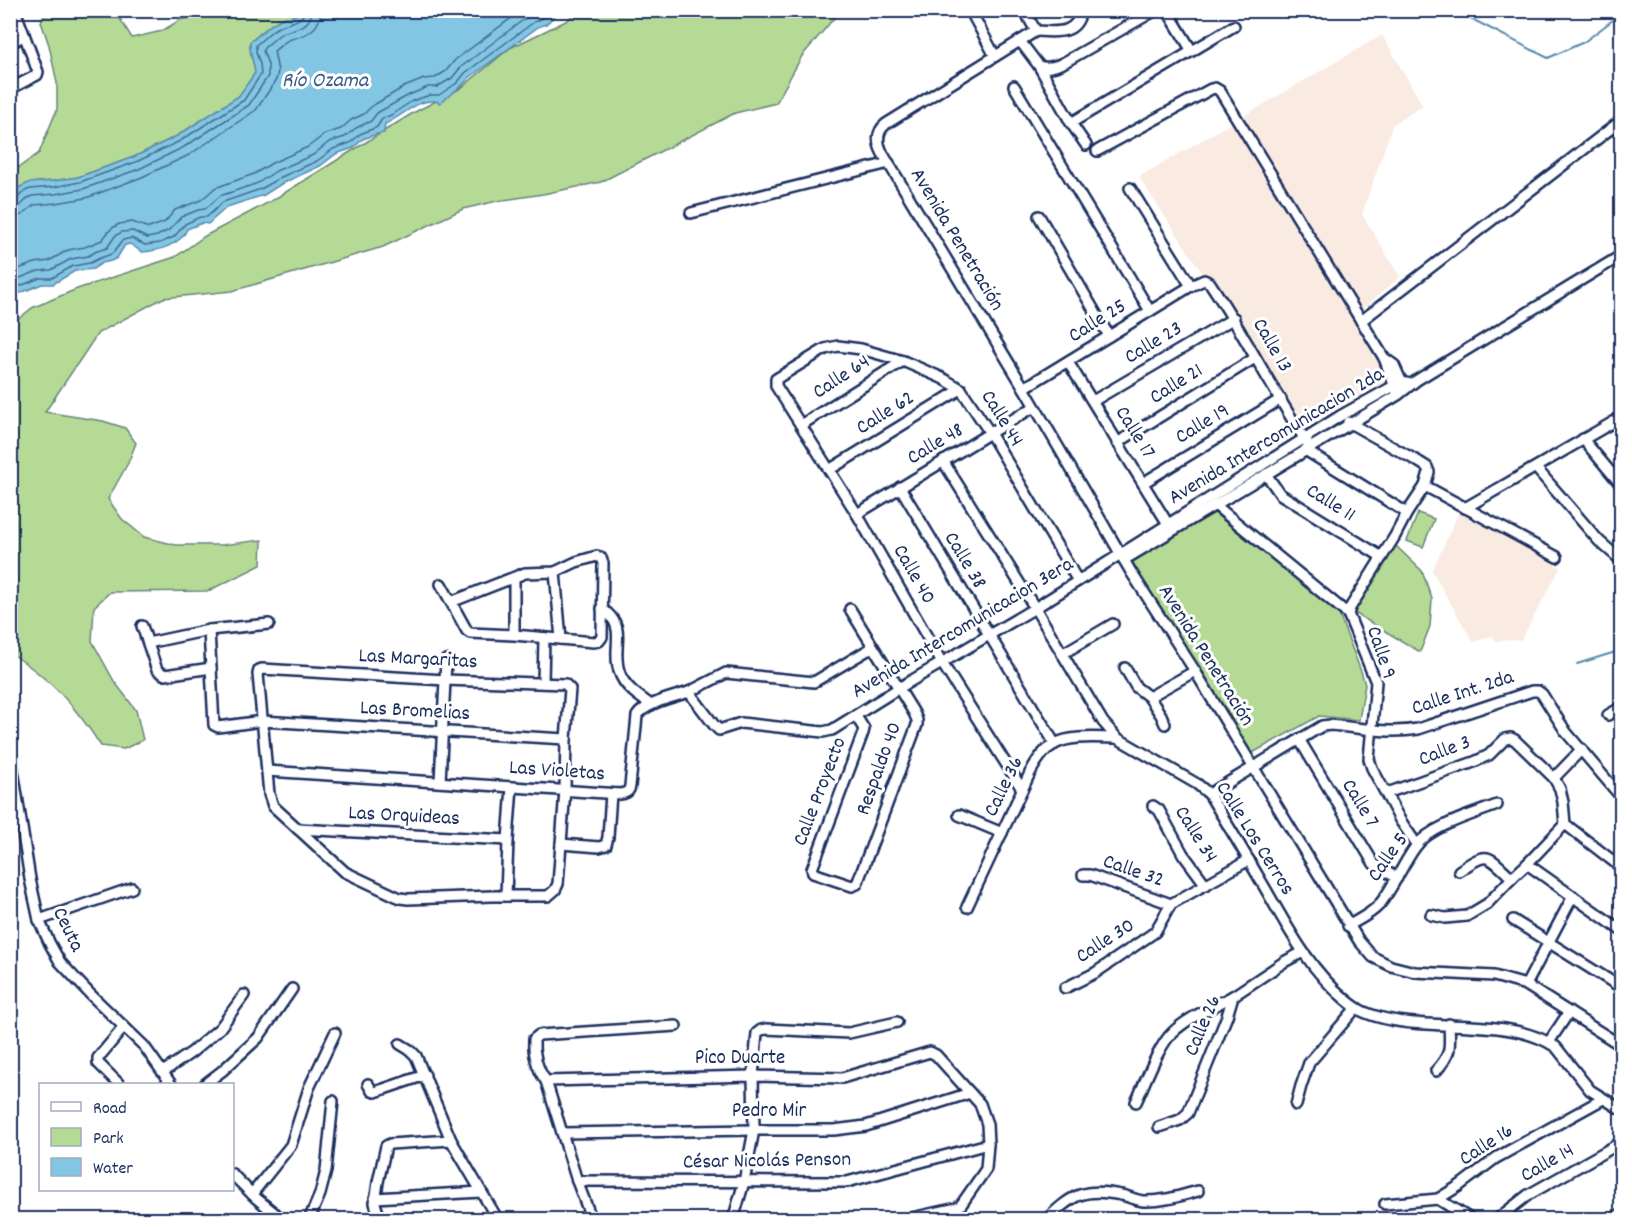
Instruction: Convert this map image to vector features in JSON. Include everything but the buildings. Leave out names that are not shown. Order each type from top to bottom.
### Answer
[{"type":"street","points":[[10,89],[37,75],[38,72],[15,10]]},
{"type":"street","points":[[969,10],[995,56],[1036,31],[1058,33],[1065,31],[1078,20],[1081,10]]},
{"type":"street","points":[[1024,10],[1036,31]]},
{"type":"street","points":[[1039,66],[1054,67],[1063,63],[1156,10]]},
{"type":"street","points":[[1167,10],[1192,51]]},
{"type":"street","points":[[1071,123],[1234,26]]},
{"type":"street","points":[[10,44],[24,35]]},
{"type":"street","points":[[1020,41],[1039,66],[1086,145]]},
{"type":"street","name":"Avenida Penetración","points":[[995,56],[886,124],[878,136],[880,148],[1122,557],[1195,671],[1348,926],[1373,957],[1392,966],[1415,972],[1494,976],[1526,985],[1622,1047]]},
{"type":"street","points":[[1014,86],[1150,311]]},
{"type":"street","points":[[1097,151],[1210,89],[1215,88],[1220,91],[1360,321],[1384,358],[1394,365],[1401,388],[1622,255]]},
{"type":"street","points":[[1360,321],[1622,120]]},
{"type":"street","points":[[691,213],[889,163]]},
{"type":"street","points":[[1130,188],[1191,286]]},
{"type":"street","points":[[1039,216],[1109,336]]},
{"type":"street","name":"Calle 13","points":[[1191,286],[1207,281],[1234,318],[1306,446]]},
{"type":"street","name":"Calle 25","points":[[1024,388],[1191,286]]},
{"type":"street","name":"Calle 23","points":[[1093,401],[1234,318]]},
{"type":"street","name":"Calle 44","points":[[776,379],[825,349],[838,346],[861,349],[903,360],[961,388],[1078,581]]},
{"type":"street","name":"Calle 21","points":[[1117,443],[1255,357]]},
{"type":"street","name":"Calle 64","points":[[801,425],[903,360]]},
{"type":"street","name":"Calle 17","points":[[1068,362],[1168,524]]},
{"type":"street","name":"Calle 40","points":[[776,379],[776,386],[830,470],[942,663],[1022,789]]},
{"type":"street","name":"Calle 62","points":[[830,470],[961,388]]},
{"type":"street","name":"Avenida Intercomunicacion 2da","points":[[1122,557],[1266,474],[1306,446],[1340,416],[1401,388]]},
{"type":"street","name":"Avenida Intercomunicacion 2da","points":[[1122,557],[1168,524],[1306,446],[1350,424],[1401,388]]},
{"type":"street","name":"Calle 19","points":[[1143,483],[1281,399]]},
{"type":"street","name":"Calle 48","points":[[856,514],[1034,407]]},
{"type":"street","points":[[1340,416],[1350,424],[1427,467],[1429,472],[1425,486],[1557,557]]},
{"type":"street","points":[[1465,508],[1622,417]]},
{"type":"street","points":[[1583,440],[1620,481]]},
{"type":"street","points":[[1306,446],[1407,513]]},
{"type":"street","name":"Calle Los Cerros","points":[[943,462],[1035,608],[1103,722],[1117,738],[1197,784],[1209,794],[1303,952],[1330,986],[1356,1008],[1382,1018],[1509,1030],[1549,1042],[1590,1090],[1622,1110]]},
{"type":"street","points":[[1536,468],[1599,541],[1622,561]]},
{"type":"street","name":"Calle 11","points":[[1266,474],[1280,494],[1382,557]]},
{"type":"street","name":"Calle 9","points":[[1417,845],[1400,820],[1369,759],[1376,682],[1348,614],[1425,486]]},
{"type":"street","name":"Calle 38","points":[[900,488],[1055,744]]},
{"type":"street","points":[[1215,505],[1348,614]]},
{"type":"street","points":[[441,584],[467,631],[470,633],[594,642],[599,641],[602,637],[603,563],[597,556],[576,562],[555,572],[525,573],[452,603]]},
{"type":"street","name":"Avenida Intercomunicacion 3era","points":[[689,693],[719,730],[741,723],[823,732],[832,730],[898,688],[1122,557]]},
{"type":"street","points":[[555,572],[561,639]]},
{"type":"street","points":[[514,578],[514,635]]},
{"type":"street","points":[[602,609],[613,618],[618,635],[619,673],[631,690],[651,705],[689,693],[726,673],[814,682],[873,647]]},
{"type":"street","name":"Respaldo 40","points":[[850,609],[915,712],[917,720],[856,884]]},
{"type":"street","points":[[148,643],[209,630],[269,624]]},
{"type":"street","points":[[1062,654],[1113,624]]},
{"type":"street","points":[[142,626],[157,670],[165,675],[211,668],[209,630]]},
{"type":"street","points":[[543,683],[544,638]]},
{"type":"street","points":[[440,782],[446,660]]},
{"type":"street","name":"Las Bromelias","points":[[211,668],[216,727],[262,721],[566,739]]},
{"type":"street","points":[[1125,668],[1136,687],[1149,697],[1166,724]]},
{"type":"street","name":"Las Margaritas","points":[[262,721],[258,674],[262,669],[445,680],[566,684],[570,689],[566,739]]},
{"type":"street","points":[[1149,697],[1195,671]]},
{"type":"street","name":"Calle Int. 2da","points":[[1209,794],[1322,726],[1391,732],[1418,729],[1532,691],[1542,694],[1566,732],[1582,750]]},
{"type":"street","name":"Las Violetas","points":[[267,771],[626,794],[629,790],[637,716],[642,709],[651,705]]},
{"type":"street","points":[[1608,715],[1622,707]]},
{"type":"street","name":"Calle Proyecto","points":[[856,716],[864,729],[863,733],[812,868],[813,873],[852,886],[856,884]]},
{"type":"street","points":[[262,721],[269,794],[273,806],[345,872],[400,898],[408,899],[548,896],[555,890],[558,884],[565,790],[566,739]]},
{"type":"street","name":"Calle 36","points":[[967,907],[1022,789],[1039,758],[1055,744],[1066,741],[1086,738],[1117,738]]},
{"type":"street","name":"Calle 3","points":[[1387,793],[1474,762],[1489,755],[1505,739],[1511,738],[1554,778]]},
{"type":"street","name":"Calle 7","points":[[1299,739],[1374,864],[1397,878]]},
{"type":"street","points":[[1622,798],[1582,750],[1554,778],[1560,789],[1565,824],[1622,868]]},
{"type":"street","name":"Ceuta","points":[[10,751],[30,879],[39,920],[60,962],[144,1046],[170,1083]]},
{"type":"street","points":[[506,896],[512,787]]},
{"type":"street","points":[[561,844],[599,847],[606,845],[609,837],[611,794]]},
{"type":"street","name":"Calle 5","points":[[1348,926],[1378,906],[1417,845],[1427,836],[1450,823],[1497,805]]},
{"type":"street","name":"Calle 34","points":[[1153,806],[1159,810],[1183,854],[1206,885]]},
{"type":"street","points":[[959,815],[1002,833]]},
{"type":"street","points":[[1431,915],[1445,918],[1467,916],[1486,904],[1565,824]]},
{"type":"street","name":"Las Orquideas","points":[[298,829],[508,840]]},
{"type":"street","points":[[1459,871],[1482,857],[1491,858],[1512,878]]},
{"type":"street","name":"Calle 30","points":[[1065,988],[1095,973],[1155,932],[1172,904],[1249,860]]},
{"type":"street","points":[[1527,864],[1622,931]]},
{"type":"street","name":"Calle 32","points":[[1083,875],[1090,875],[1172,904]]},
{"type":"street","points":[[39,920],[132,888]]},
{"type":"street","points":[[1526,985],[1573,896]]},
{"type":"street","points":[[1513,920],[1622,988]]},
{"type":"street","name":"Calle 26","points":[[1159,1127],[1180,1120],[1188,1113],[1233,996],[1303,952]]},
{"type":"street","points":[[206,1083],[258,1038],[292,989]]},
{"type":"street","points":[[163,1072],[192,1052],[220,1028],[244,995]]},
{"type":"street","points":[[1136,1102],[1162,1047],[1173,1032],[1191,1019],[1233,996]]},
{"type":"street","points":[[1296,1105],[1309,1063],[1356,1008]]},
{"type":"street","points":[[1549,1042],[1569,1012]]},
{"type":"street","points":[[733,1220],[744,1182],[754,1130],[753,1076],[757,1033],[766,1029],[849,1033],[897,1022]]},
{"type":"street","points":[[1436,1071],[1446,1060],[1450,1045],[1449,1024]]},
{"type":"street","points":[[592,1220],[546,1081],[533,1049],[534,1039],[539,1035],[676,1026]]},
{"type":"street","points":[[118,1083],[97,1061],[124,1027]]},
{"type":"street","points":[[252,1194],[291,1145],[309,1088],[335,1033]]},
{"type":"street","points":[[400,1044],[414,1053],[451,1140],[498,1220]]},
{"type":"street","name":"Pico Duarte","points":[[546,1081],[753,1076],[842,1078],[930,1052],[936,1055],[970,1093]]},
{"type":"street","points":[[368,1084],[375,1092],[425,1075]]},
{"type":"street","points":[[902,1220],[957,1208],[986,1169],[987,1124],[980,1104],[970,1093]]},
{"type":"street","name":"Pedro Mir","points":[[562,1132],[834,1130],[866,1126],[970,1093]]},
{"type":"street","name":"Calle 16","points":[[1385,1204],[1438,1199],[1496,1158],[1603,1099]]},
{"type":"street","points":[[309,1220],[320,1194],[326,1171],[333,1101]]},
{"type":"street","points":[[380,1220],[375,1198],[387,1146],[451,1140]]},
{"type":"street","name":"Calle 14","points":[[1496,1220],[1528,1195],[1622,1142]]},
{"type":"street","name":"César Nicolás Penson","points":[[578,1181],[847,1182],[988,1144]]},
{"type":"street","points":[[234,1176],[283,1220]]},
{"type":"street","points":[[1046,1220],[1076,1195],[1088,1192],[1107,1193],[1141,1201],[1162,1200],[1197,1191]]},
{"type":"street","points":[[375,1198],[481,1192]]},
{"type":"street","points":[[1438,1199],[1472,1220]]},
{"type":"street","points":[[1612,1220],[1622,1213]]},
{"type":"shaded area","points":[[1382,35],[1423,106],[1393,124],[1362,214],[1400,277],[1361,310],[1402,373],[1308,427],[1301,423],[1139,177]]},
{"type":"shaded area","points":[[1459,512],[1561,567],[1521,640],[1496,641],[1492,636],[1473,642],[1432,571]]},
{"type":"green space","points":[[237,10],[303,11],[277,21],[250,42],[255,73],[239,96],[177,136],[134,157],[78,177],[29,183],[20,187],[11,197],[11,173],[39,153],[57,109],[57,83],[49,45],[41,22],[45,11],[119,11],[117,14],[132,38],[162,31],[180,20]]},
{"type":"green space","points":[[578,11],[840,11],[802,56],[776,103],[735,113],[601,182],[463,209],[383,247],[232,291],[163,298],[98,333],[45,412],[103,421],[125,428],[136,443],[108,499],[122,519],[144,537],[176,545],[222,545],[262,540],[261,565],[208,591],[110,592],[94,607],[92,641],[114,681],[136,710],[143,740],[124,749],[101,746],[61,694],[39,673],[11,653],[11,325],[32,308],[77,289],[175,257],[205,236],[273,200],[413,113],[461,88],[510,48],[566,21]]},
{"type":"green space","points":[[1214,513],[1338,612],[1365,685],[1359,720],[1319,716],[1249,755],[1131,560]]},
{"type":"green space","points":[[1418,513],[1434,519],[1423,547],[1407,541]]},
{"type":"green space","points":[[1395,545],[1422,571],[1432,599],[1430,626],[1420,652],[1353,612]]},
{"type":"water","name":"Río Ozama","points":[[303,11],[560,11],[546,24],[538,27],[469,78],[440,103],[424,102],[413,107],[385,124],[384,133],[363,139],[353,148],[336,154],[320,166],[281,184],[264,195],[227,207],[208,224],[202,223],[187,229],[180,239],[168,246],[142,252],[130,244],[125,245],[117,258],[111,261],[102,263],[93,269],[75,271],[53,284],[42,284],[13,296],[11,302],[11,197],[20,187],[29,183],[78,177],[134,157],[177,136],[239,96],[255,73],[250,42],[277,21]]},
{"type":"waterway","points":[[1463,10],[1468,17],[1548,58],[1584,42],[1622,13]]},
{"type":"waterway","points":[[1577,664],[1622,650]]}]
